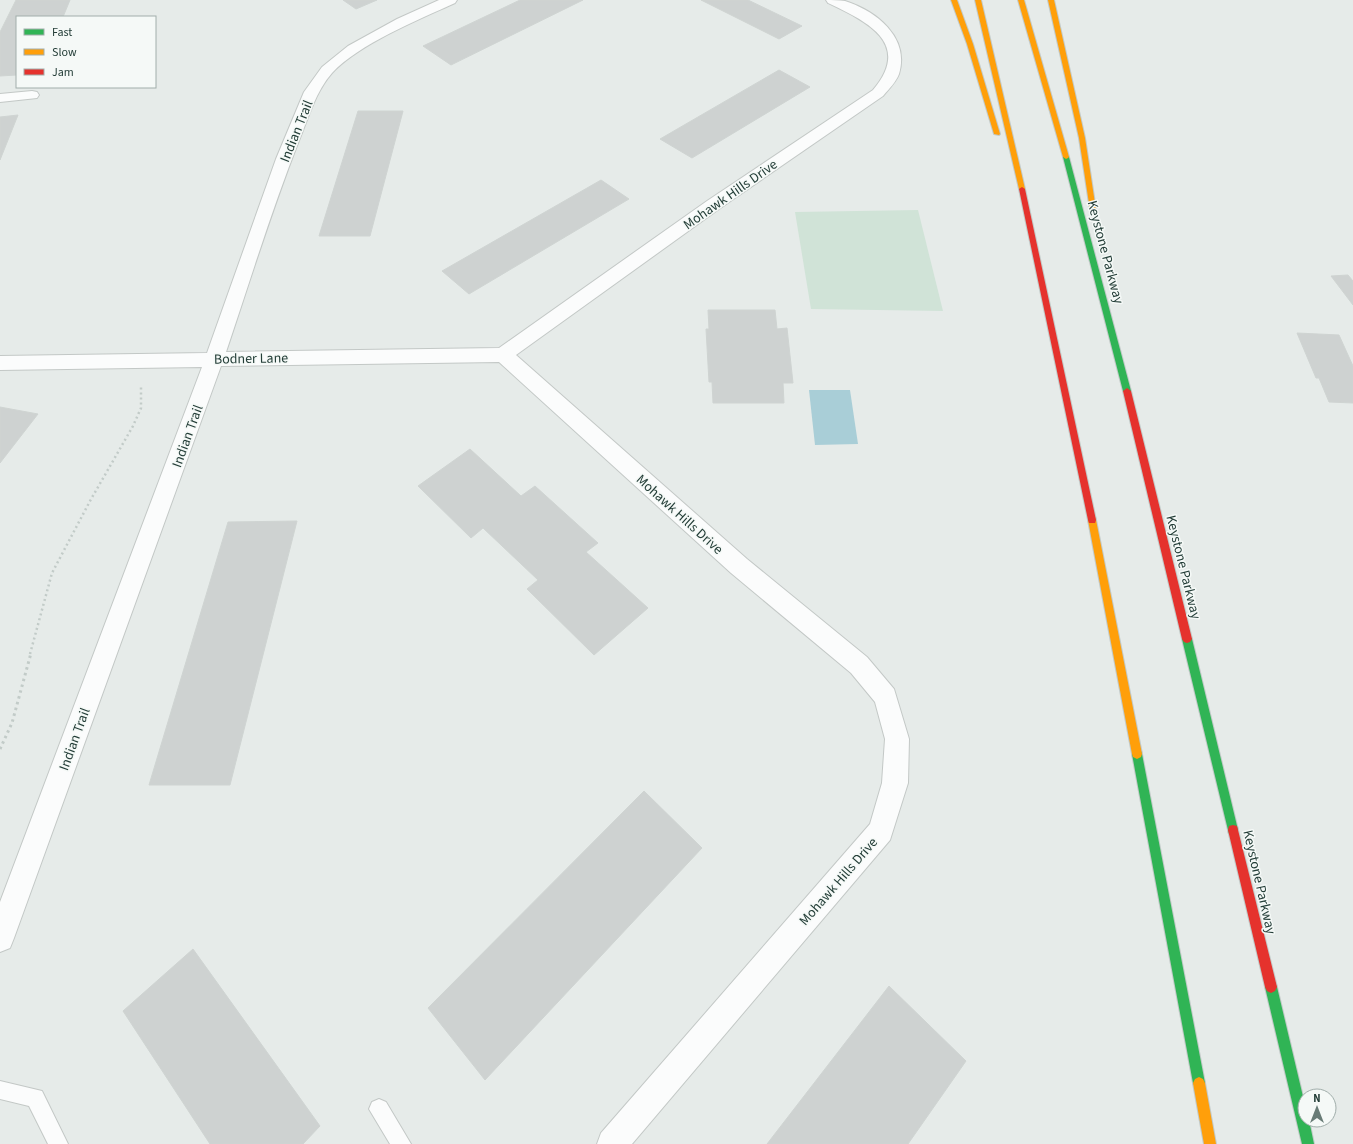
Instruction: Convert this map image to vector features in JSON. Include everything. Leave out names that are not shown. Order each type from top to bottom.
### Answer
[{"type":"highway","points":[[954,0],[970,44],[999,142]]},
{"type":"highway","points":[[978,0],[1003,101],[1094,530],[1210,1144]]},
{"type":"highway","name":"Keystone Parkway","points":[[1021,0],[1052,103],[1108,314],[1202,696],[1308,1144]]},
{"type":"highway","points":[[1051,0],[1082,138],[1095,223]]},
{"type":"highway","points":[[1010,180],[1048,309]]},
{"type":"highway","points":[[1097,238],[1108,314]]},
{"type":"street","name":"Indian Trail","points":[[0,938],[215,358],[284,159],[311,92],[327,70],[353,49],[402,22],[450,0]]},
{"type":"street","name":"Mohawk Hills Drive","points":[[612,1144],[881,831],[896,783],[897,739],[886,697],[859,665],[738,566],[503,355],[713,206],[878,93],[892,74],[896,54],[889,34],[870,19],[833,0]]},
{"type":"street","points":[[0,98],[32,95]]},
{"type":"street","name":"Bodner Lane","points":[[0,363],[215,358],[503,355]]},
{"type":"lane","points":[[0,1090],[35,1098],[58,1144]]},
{"type":"lane","points":[[379,1109],[401,1144]]},
{"type":"path","points":[[0,749],[12,723],[52,573],[90,501],[133,426],[141,408],[142,360]]},
{"type":"green space","points":[[918,210],[943,311],[811,309],[795,212]]},
{"type":"water","points":[[809,390],[850,390],[858,444],[815,445]]},
{"type":"building","points":[[16,0],[70,0],[63,16],[16,16],[16,75],[0,76],[0,32]]},
{"type":"building","points":[[343,0],[377,0],[356,9]]},
{"type":"building","points":[[520,0],[583,0],[451,65],[423,46]]},
{"type":"building","points":[[701,0],[748,0],[802,26],[779,39]]},
{"type":"building","points":[[779,70],[810,87],[692,158],[660,139]]},
{"type":"building","points":[[358,111],[403,111],[370,236],[319,236]]},
{"type":"building","points":[[18,115],[0,160],[0,117]]},
{"type":"building","points":[[601,180],[629,199],[469,294],[442,271]]},
{"type":"building","points":[[1348,275],[1353,281],[1353,305],[1331,276]]},
{"type":"building","points":[[708,310],[775,310],[777,329],[787,328],[793,383],[783,383],[784,403],[713,403],[712,382],[709,382],[706,329],[709,329]]},
{"type":"building","points":[[1297,333],[1339,335],[1353,366],[1353,403],[1329,402],[1319,378],[1316,378]]},
{"type":"building","points":[[0,407],[38,414],[0,463]]},
{"type":"building","points":[[470,449],[521,496],[535,486],[598,543],[586,552],[648,608],[594,655],[527,589],[538,580],[483,528],[471,538],[418,486]]},
{"type":"building","points":[[297,521],[230,785],[149,785],[228,522]]},
{"type":"building","points":[[644,791],[702,848],[485,1080],[428,1008]]},
{"type":"building","points":[[193,949],[320,1126],[303,1144],[210,1144],[123,1011]]},
{"type":"building","points":[[889,986],[966,1061],[908,1144],[767,1144]]},
{"type":"traffic: fast","points":[[1066,157],[1127,391]]},
{"type":"traffic: fast","points":[[1187,639],[1233,830]]},
{"type":"traffic: fast","points":[[1137,754],[1199,1083]]},
{"type":"traffic: fast","points":[[1271,987],[1308,1144]]},
{"type":"traffic: slow","points":[[954,0],[970,44],[997,134]]},
{"type":"traffic: slow","points":[[978,0],[1022,189]]},
{"type":"traffic: slow","points":[[1021,0],[1066,157]]},
{"type":"traffic: slow","points":[[1051,0],[1082,138],[1093,210]]},
{"type":"traffic: slow","points":[[1092,520],[1137,754]]},
{"type":"traffic: slow","points":[[1199,1083],[1210,1144]]},
{"type":"traffic: jam","points":[[1022,189],[1092,520]]},
{"type":"traffic: jam","points":[[1127,391],[1187,639]]},
{"type":"traffic: jam","points":[[1233,830],[1271,987]]}]
